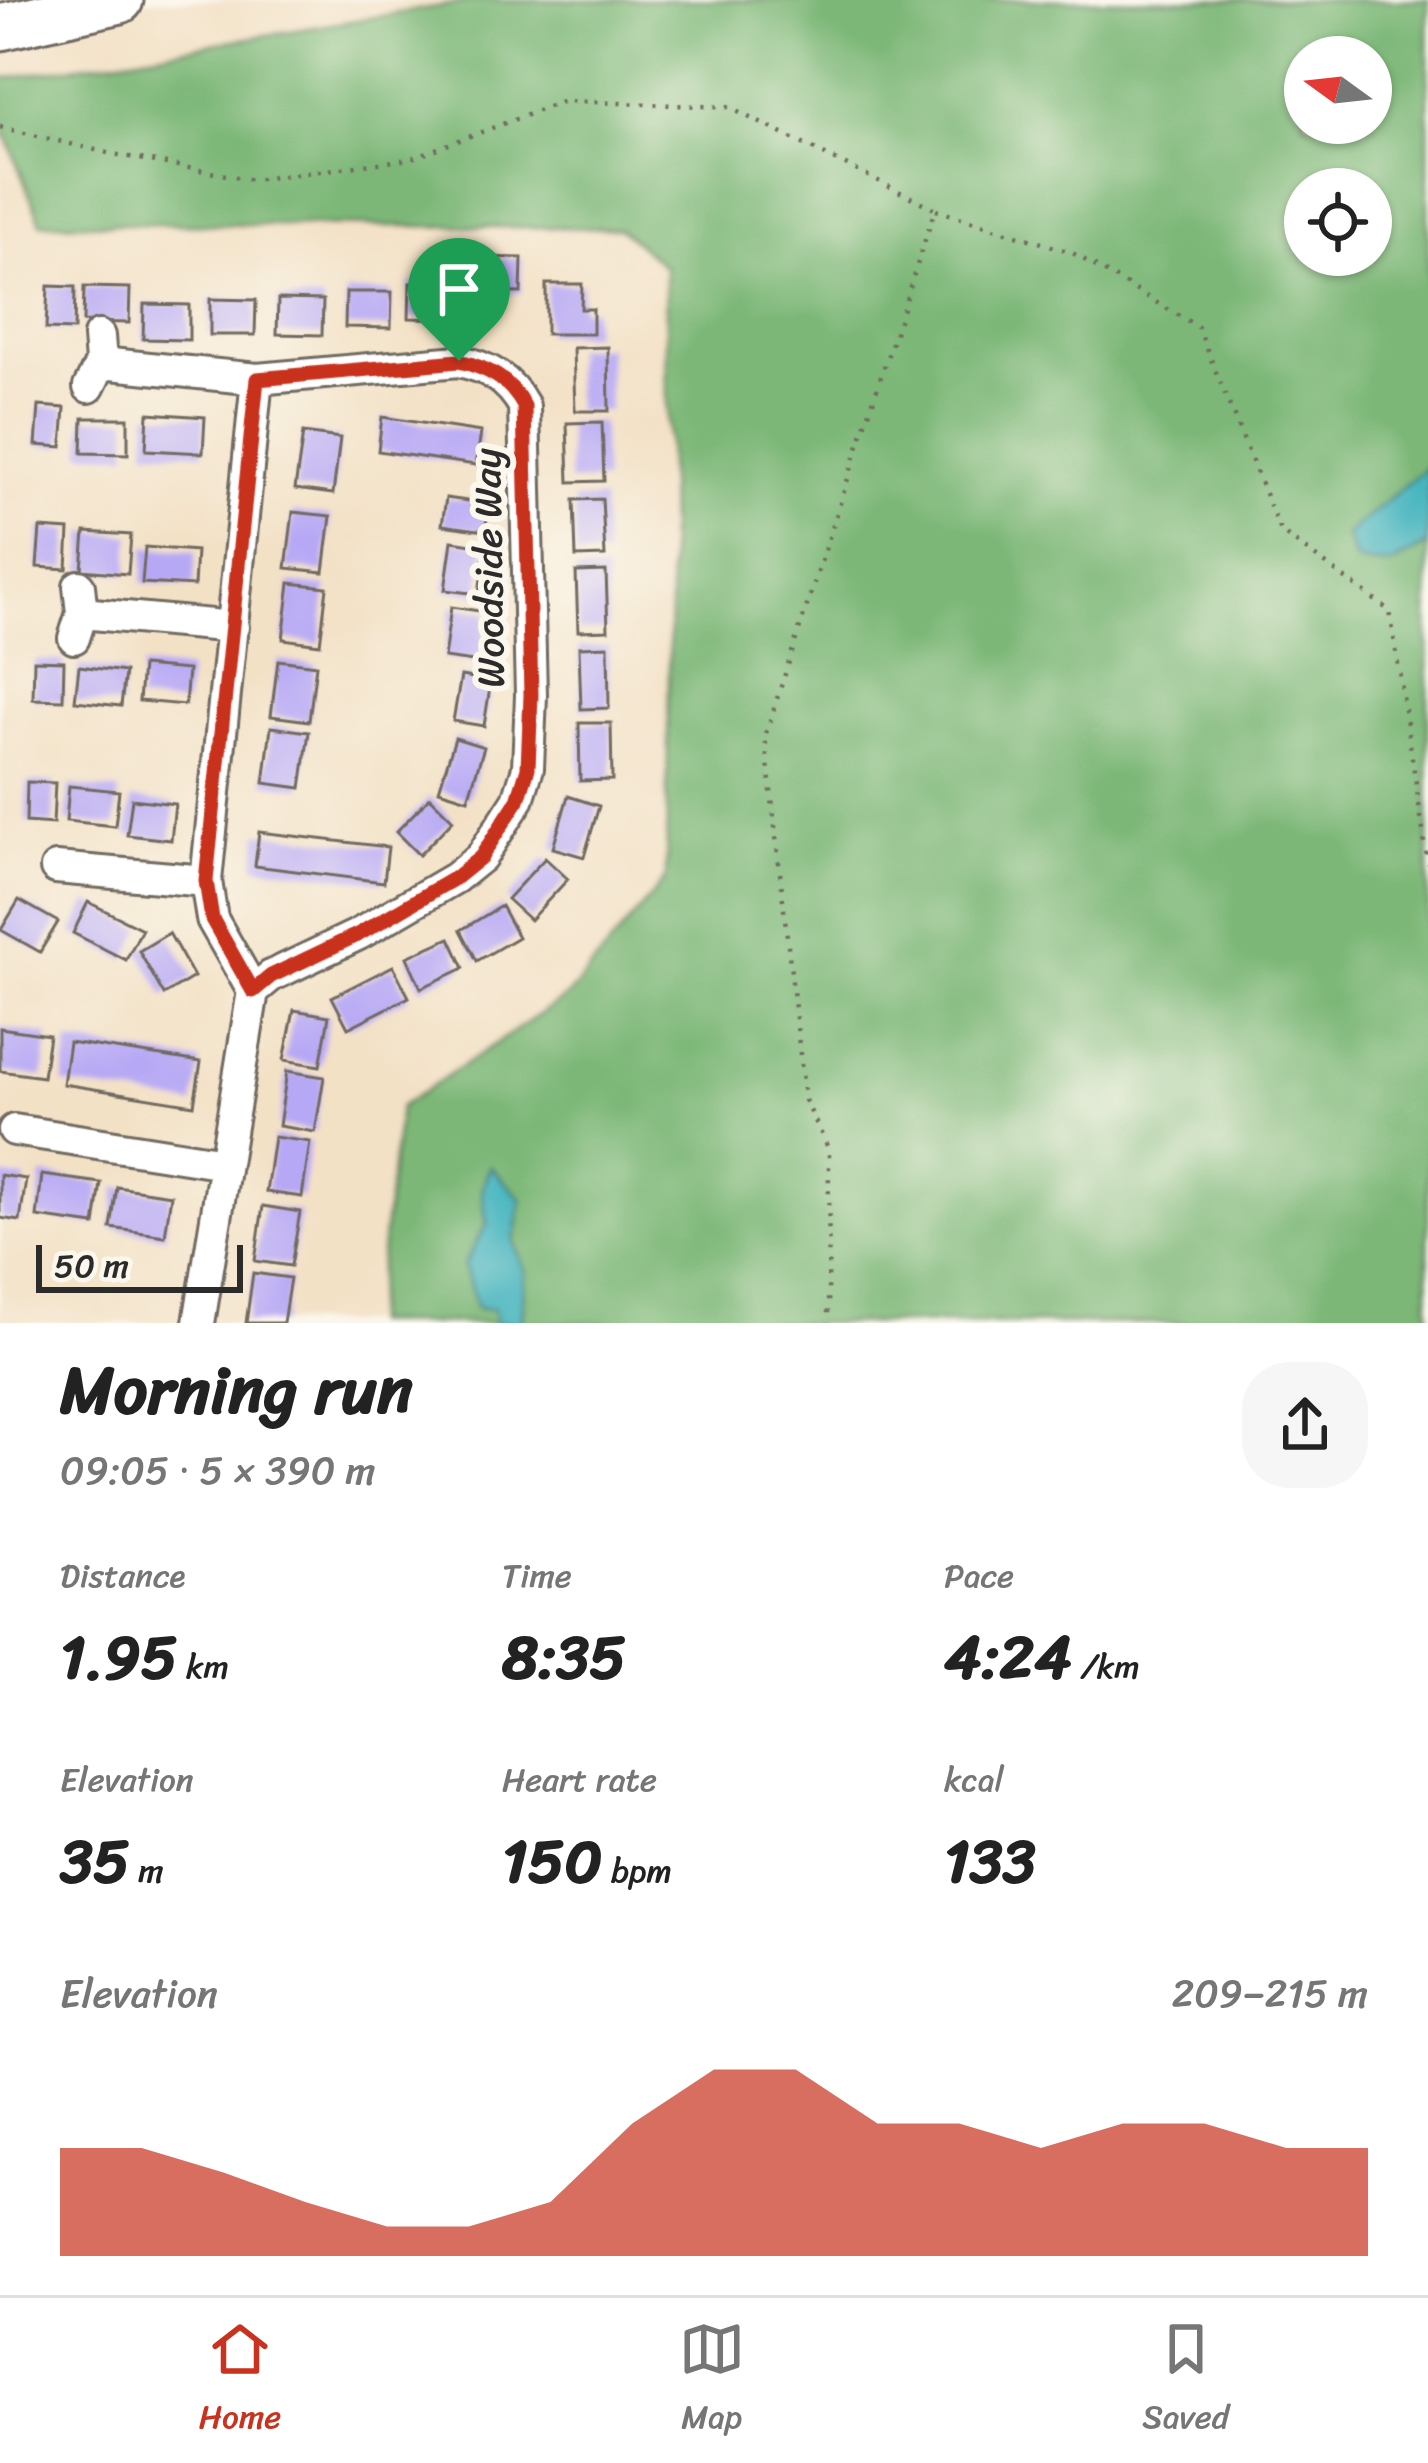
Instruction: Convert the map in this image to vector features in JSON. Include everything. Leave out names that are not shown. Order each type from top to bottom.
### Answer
[{"type":"highway","points":[[0,27],[120,0]]},
{"type":"street","name":"Woodside Way","points":[[253,991],[271,976],[359,934],[455,878],[481,857],[518,800],[528,768],[531,695],[524,406],[516,391],[480,366],[459,361],[257,379]]},
{"type":"street","points":[[96,362],[257,379],[206,881],[212,919],[253,991],[199,1323]]},
{"type":"street","points":[[78,613],[233,627]]},
{"type":"street","points":[[53,868],[206,881]]},
{"type":"street","points":[[14,1128],[224,1163]]},
{"type":"path","points":[[0,128],[253,180],[409,159],[565,100],[728,107],[934,209],[1070,252],[1198,327],[1280,531],[1390,611],[1428,864]]},
{"type":"path","points":[[828,1323],[829,1150],[805,1100],[765,736],[934,209]]},
{"type":"green space","points":[[478,0],[1428,0],[1428,466],[1347,536],[1389,565],[1428,544],[1428,1323],[522,1323],[525,1271],[514,1242],[522,1200],[490,1166],[482,1190],[488,1224],[465,1265],[495,1309],[496,1323],[372,1323],[400,1107],[569,995],[666,878],[670,602],[665,267],[619,228],[41,223],[0,121],[0,79]]},
{"type":"water","points":[[1428,466],[1428,544],[1390,565],[1356,561],[1346,535]]},
{"type":"water","points":[[490,1166],[522,1200],[514,1242],[525,1271],[522,1323],[496,1323],[494,1309],[477,1309],[464,1265],[487,1224],[482,1190]]},
{"type":"building","points":[[476,257],[522,258],[521,293],[475,292]]},
{"type":"building","points":[[410,283],[455,284],[455,319],[409,318]]},
{"type":"building","points":[[546,284],[582,284],[581,309],[593,309],[593,334],[546,334]]},
{"type":"building","points":[[48,286],[75,287],[74,330],[46,329]]},
{"type":"building","points":[[84,287],[130,288],[129,323],[83,322]]},
{"type":"building","points":[[346,292],[392,292],[391,328],[345,327]]},
{"type":"building","points":[[210,299],[256,300],[255,335],[210,335]]},
{"type":"building","points":[[278,299],[323,300],[322,335],[277,334]]},
{"type":"building","points":[[144,304],[189,305],[189,340],[143,339]]},
{"type":"building","points":[[608,347],[609,411],[575,411],[573,348]]},
{"type":"building","points":[[39,406],[65,408],[62,447],[36,445]]},
{"type":"building","points":[[148,413],[205,417],[203,453],[146,450]]},
{"type":"building","points":[[382,417],[481,432],[476,465],[378,451]]},
{"type":"building","points":[[83,418],[128,418],[128,454],[82,453]]},
{"type":"building","points":[[602,422],[604,481],[569,482],[567,423]]},
{"type":"building","points":[[303,433],[340,438],[333,494],[295,489]]},
{"type":"building","points":[[446,498],[489,504],[485,531],[442,525]]},
{"type":"building","points":[[602,499],[605,556],[576,557],[574,500]]},
{"type":"building","points":[[293,512],[331,516],[324,572],[286,568]]},
{"type":"building","points":[[40,528],[69,530],[67,569],[37,567]]},
{"type":"building","points":[[85,532],[131,535],[128,574],[82,570]]},
{"type":"building","points":[[452,541],[485,546],[479,594],[445,590]]},
{"type":"building","points":[[145,547],[196,551],[194,586],[142,583]]},
{"type":"building","points":[[606,571],[608,630],[578,631],[576,572]]},
{"type":"building","points":[[290,583],[327,587],[320,644],[283,639]]},
{"type":"building","points":[[451,607],[487,612],[481,663],[444,658]]},
{"type":"building","points":[[608,646],[609,708],[581,709],[579,647]]},
{"type":"building","points":[[34,660],[64,661],[63,700],[33,699]]},
{"type":"building","points":[[278,660],[316,665],[309,721],[271,716]]},
{"type":"building","points":[[79,666],[125,672],[121,706],[75,701]]},
{"type":"building","points":[[142,666],[188,670],[185,705],[139,701]]},
{"type":"building","points":[[461,676],[491,681],[484,726],[453,721]]},
{"type":"building","points":[[579,723],[611,723],[612,780],[580,781]]},
{"type":"building","points":[[271,727],[309,732],[301,788],[264,783]]},
{"type":"building","points":[[455,738],[484,747],[468,799],[439,790]]},
{"type":"building","points":[[27,782],[55,783],[53,824],[26,822]]},
{"type":"building","points":[[69,786],[119,791],[115,826],[66,821]]},
{"type":"building","points":[[568,796],[599,806],[584,857],[553,848]]},
{"type":"building","points":[[430,797],[453,820],[419,855],[396,832]]},
{"type":"building","points":[[132,799],[175,804],[171,840],[127,835]]},
{"type":"building","points":[[259,832],[388,847],[384,882],[255,866]]},
{"type":"building","points":[[545,858],[568,879],[530,920],[507,899]]},
{"type":"building","points":[[19,900],[58,922],[40,952],[1,930]]},
{"type":"building","points":[[88,902],[142,929],[126,960],[73,933]]},
{"type":"building","points":[[501,906],[518,937],[477,961],[461,930]]},
{"type":"building","points":[[169,933],[194,977],[164,995],[139,951]]},
{"type":"building","points":[[450,938],[464,968],[421,988],[407,957]]},
{"type":"building","points":[[393,966],[409,997],[348,1028],[332,997]]},
{"type":"building","points":[[294,1010],[329,1016],[320,1066],[284,1060]]},
{"type":"building","points":[[0,1028],[49,1035],[43,1077],[0,1071]]},
{"type":"building","points":[[69,1042],[201,1062],[194,1105],[63,1084]]},
{"type":"building","points":[[287,1071],[324,1077],[315,1132],[279,1126]]},
{"type":"building","points":[[274,1137],[310,1142],[302,1197],[266,1192]]},
{"type":"building","points":[[0,1175],[26,1179],[20,1221],[0,1218]]},
{"type":"building","points":[[42,1175],[101,1183],[95,1225],[37,1217]]},
{"type":"building","points":[[117,1187],[171,1195],[165,1236],[111,1228]]},
{"type":"building","points":[[263,1206],[300,1212],[291,1266],[255,1261]]},
{"type":"building","points":[[253,1273],[290,1278],[283,1323],[246,1323]]},
{"type":"route","points":[[459,361],[480,366],[506,381],[524,406],[531,695],[528,768],[518,800],[481,857],[455,878],[359,934],[271,976],[253,991],[212,919],[206,881],[257,379],[459,361]]}]
